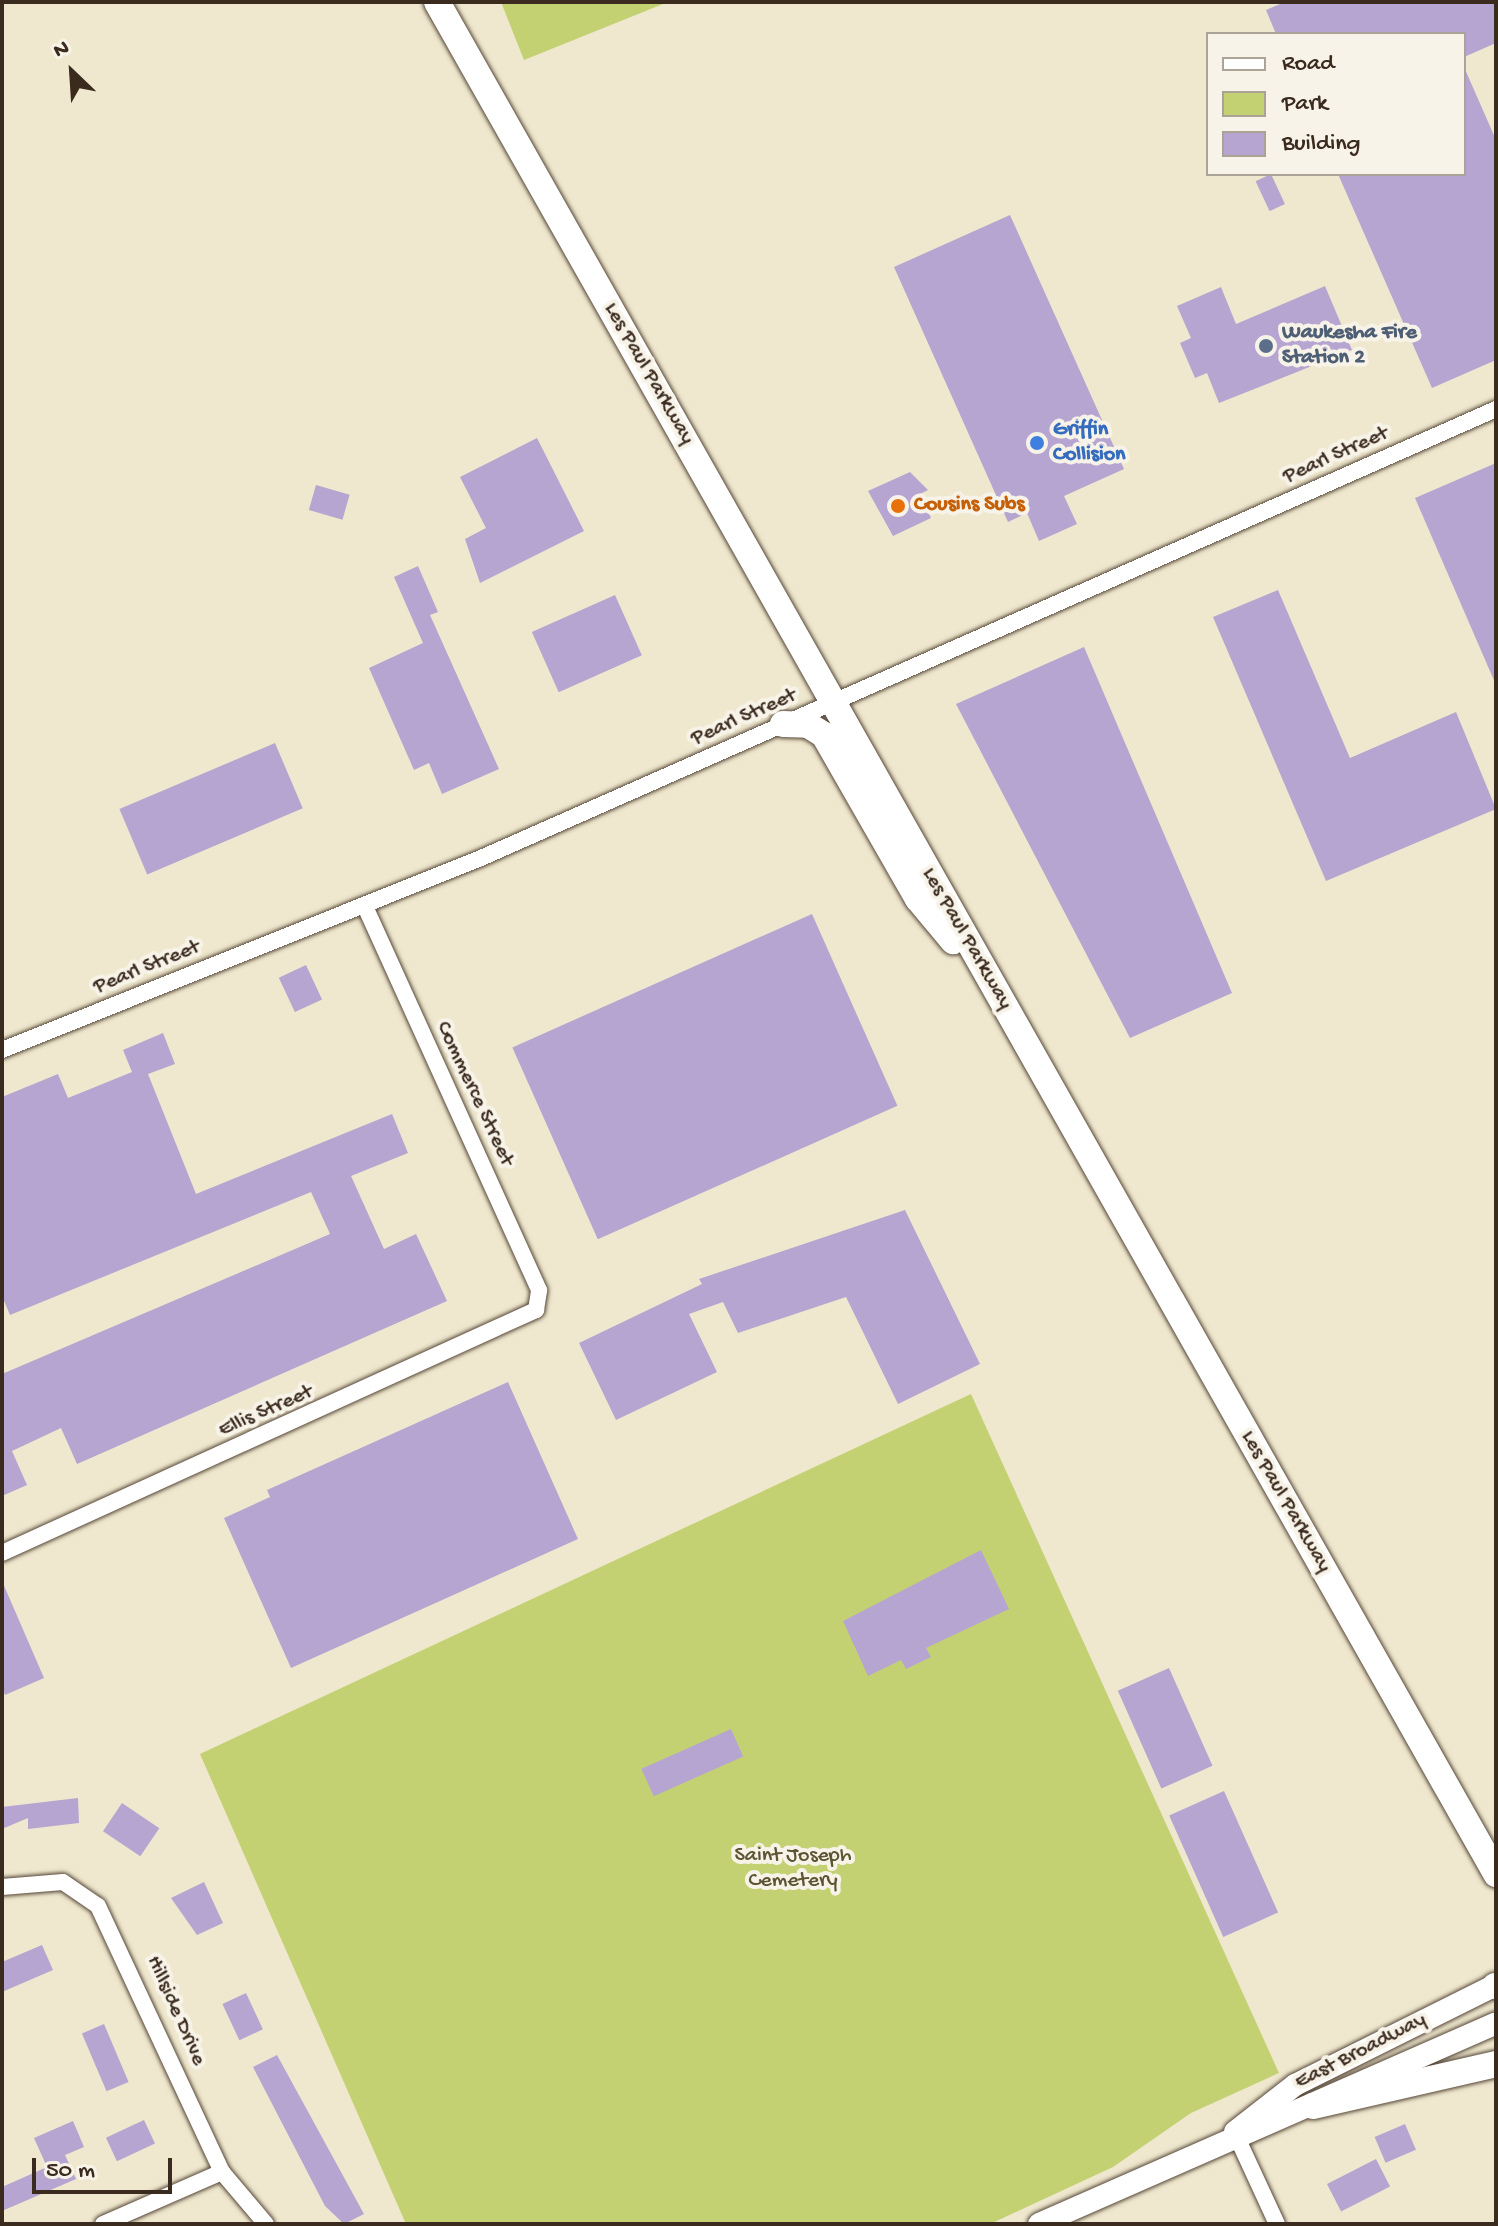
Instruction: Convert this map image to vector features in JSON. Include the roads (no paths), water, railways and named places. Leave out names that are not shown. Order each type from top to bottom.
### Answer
[{"type":"main road","name":"Les Paul Parkway","points":[[437,2],[1496,1874]]},
{"type":"main road","points":[[783,724],[808,725],[824,735],[918,899],[1000,1000]]},
{"type":"main road","name":"East Broadway","points":[[1235,2133],[1295,2085],[1496,1985]]},
{"type":"main road","name":"East Broadway","points":[[1039,2224],[1235,2133],[1313,2106],[1496,2023]]},
{"type":"main road","points":[[1313,2106],[1496,2064]]},
{"type":"street","name":"Pearl Street","points":[[2,1050],[365,906],[1496,409]]},
{"type":"street","name":"Commerce Street","points":[[365,906],[539,1301]]},
{"type":"street","name":"Ellis Street","points":[[2,1553],[528,1318],[539,1301]]},
{"type":"street","name":"Hillside Drive","points":[[2,1887],[63,1882],[98,1906],[222,2172],[266,2224]]},
{"type":"street","points":[[1235,2133],[1277,2224]]},
{"type":"street","points":[[103,2224],[222,2172]]},
{"type":"place","name":"Waukesha Fire Station 2","points":[[1266,346]]},
{"type":"place","name":"Griffin Collision","points":[[1037,443]]},
{"type":"place","name":"Cousins Subs","points":[[898,506]]},
{"type":"park label","name":"Saint Joseph Cemetery","points":[[793,1868]]}]
